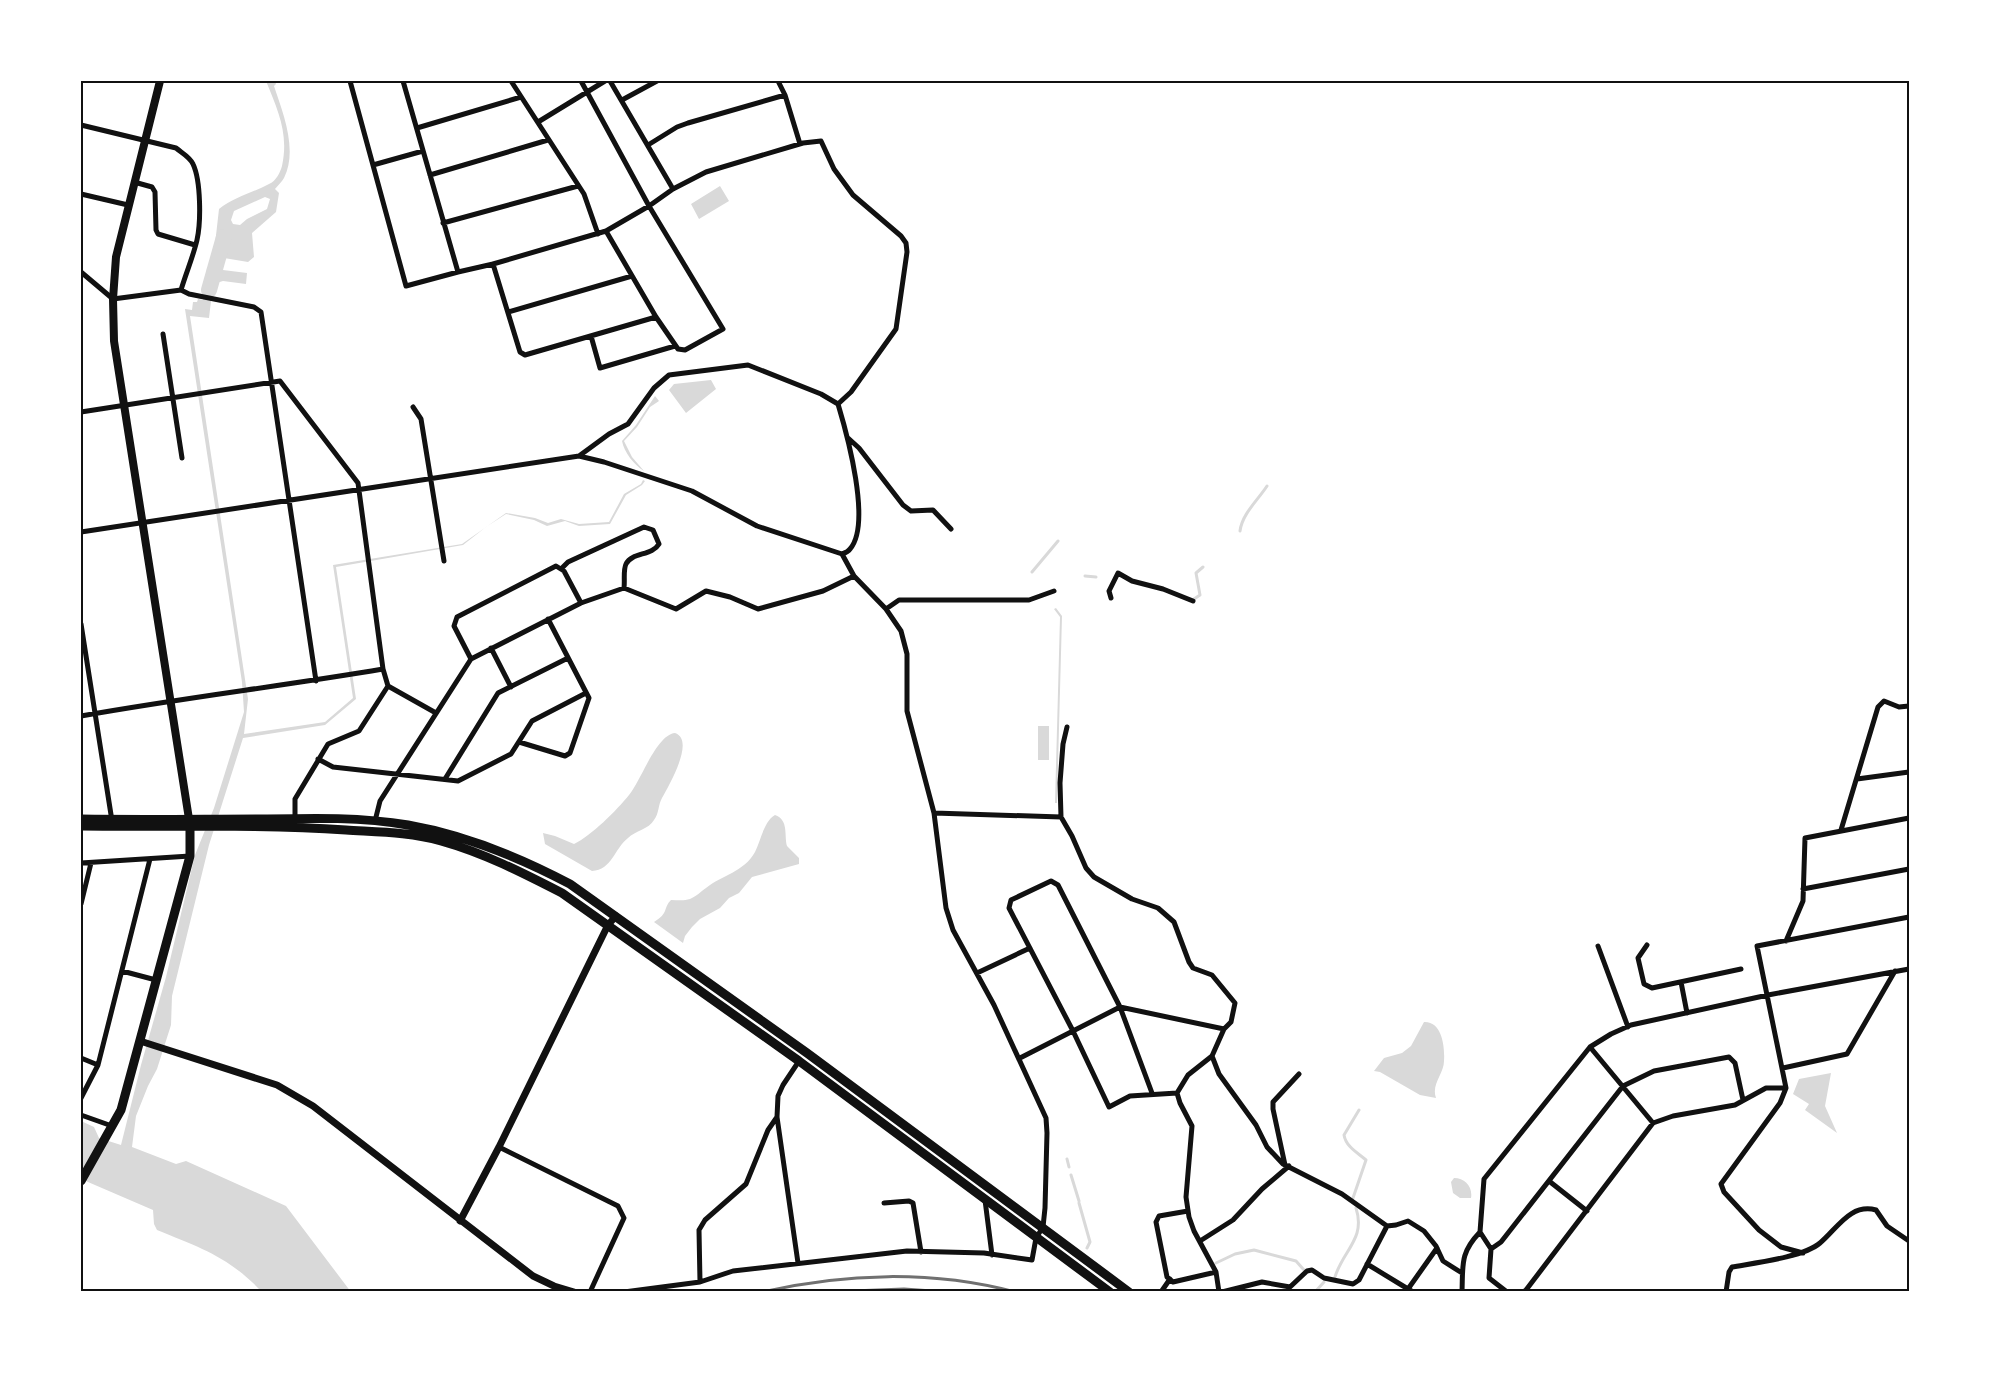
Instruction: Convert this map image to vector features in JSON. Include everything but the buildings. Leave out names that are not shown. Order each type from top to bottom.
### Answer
[{"type":"highway","points":[[81,819],[113,823]]},
{"type":"highway","points":[[81,826],[113,823],[375,821],[442,832],[484,845],[529,863],[570,884],[616,916],[807,1053],[1129,1292]]},
{"type":"highway","points":[[295,822],[439,840],[478,852],[562,893],[799,1061],[1110,1292]]},
{"type":"highway","points":[[81,1180],[121,1110],[190,856],[190,823]]},
{"type":"main road","points":[[160,81],[116,257],[113,299],[114,340],[190,823]]},
{"type":"street","points":[[350,81],[406,286],[598,234],[706,172],[800,144],[821,141],[834,169],[853,195],[901,236],[906,243],[907,252],[896,328],[851,392],[838,404]]},
{"type":"street","points":[[403,81],[458,272]]},
{"type":"street","points":[[511,81],[584,194],[598,234]]},
{"type":"street","points":[[581,81],[649,206],[723,329],[686,350],[678,349],[606,231]]},
{"type":"street","points":[[537,122],[605,81]]},
{"type":"street","points":[[610,81],[673,189]]},
{"type":"street","points":[[622,100],[657,81]]},
{"type":"street","points":[[778,81],[785,95],[800,144]]},
{"type":"street","points":[[648,145],[677,127],[785,95]]},
{"type":"street","points":[[417,128],[521,98]]},
{"type":"street","points":[[81,125],[176,148],[193,164],[200,223],[181,290]]},
{"type":"street","points":[[430,175],[548,140]]},
{"type":"street","points":[[373,165],[423,151]]},
{"type":"street","points":[[134,182],[152,187],[155,192],[158,234],[195,245]]},
{"type":"street","points":[[443,223],[578,186]]},
{"type":"street","points":[[81,194],[128,205]]},
{"type":"street","points":[[493,264],[520,352],[525,356],[657,317]]},
{"type":"street","points":[[81,272],[113,299],[181,290],[189,294],[259,308],[316,681]]},
{"type":"street","points":[[508,312],[632,276]]},
{"type":"street","points":[[163,334],[182,458]]},
{"type":"street","points":[[591,336],[600,368],[675,346]]},
{"type":"street","points":[[579,456],[609,434],[628,424],[654,388],[669,375],[748,365],[822,394],[838,404],[848,438],[858,495],[857,532],[850,549],[842,554]]},
{"type":"street","points":[[81,412],[280,381],[358,483],[383,669],[388,686],[436,713]]},
{"type":"street","points":[[413,407],[421,418],[444,561]]},
{"type":"street","points":[[848,438],[859,448],[903,505],[911,511],[933,510],[951,529]]},
{"type":"street","points":[[81,532],[579,456],[692,491],[757,525],[842,554],[854,576],[886,609],[901,631],[907,654],[907,711],[934,813],[946,908],[953,930],[1020,1058],[1046,1118],[1043,1227],[1036,1238],[1032,1260],[984,1253],[907,1251],[733,1270],[700,1282],[624,1292]]},
{"type":"street","points":[[561,569],[568,562],[644,527],[653,530],[658,544],[656,549],[628,560],[625,565],[624,588]]},
{"type":"street","points":[[471,658],[454,626],[457,617],[556,566],[564,571],[581,603]]},
{"type":"street","points":[[1111,598],[1109,591],[1118,573],[1132,581],[1163,589],[1193,601]]},
{"type":"street","points":[[375,821],[380,801],[471,658],[581,603],[624,588],[676,609],[706,591],[730,597],[758,609],[823,591],[854,576]]},
{"type":"street","points":[[886,609],[898,600],[1029,600],[1054,591]]},
{"type":"street","points":[[519,742],[565,756],[570,753],[589,698],[548,619]]},
{"type":"street","points":[[81,624],[113,823]]},
{"type":"street","points":[[492,648],[511,687]]},
{"type":"street","points":[[445,779],[498,693],[567,658]]},
{"type":"street","points":[[81,716],[170,700],[316,681],[383,669]]},
{"type":"street","points":[[295,822],[295,799],[328,744],[359,731],[388,686]]},
{"type":"street","points":[[318,759],[333,767],[458,780],[511,754],[532,721],[586,693]]},
{"type":"street","points":[[1842,830],[1878,707],[1884,701],[1899,707],[1909,706]]},
{"type":"street","points":[[1067,727],[1062,754],[1061,817],[1086,868],[1094,877],[1132,899],[1158,908],[1174,922],[1193,968],[1212,975],[1235,1003],[1230,1022],[1224,1029],[1212,1056],[1188,1075],[1177,1093],[1192,1126],[1186,1197],[1188,1211],[1194,1231],[1216,1272],[1220,1292],[1262,1282],[1290,1287],[1307,1271],[1312,1270],[1324,1278],[1353,1284],[1359,1280],[1387,1226]]},
{"type":"street","points":[[1857,779],[1909,772]]},
{"type":"street","points":[[934,813],[1061,817]]},
{"type":"street","points":[[1786,941],[1803,901],[1805,838],[1909,818]]},
{"type":"street","points":[[81,863],[190,856]]},
{"type":"street","points":[[81,1098],[98,1065],[150,858]]},
{"type":"street","points":[[81,904],[91,863]]},
{"type":"street","points":[[1803,890],[1909,869]]},
{"type":"street","points":[[1152,1093],[1120,1007],[1058,885],[1051,881],[1011,900],[1009,908],[1073,1031],[1109,1107],[1130,1096],[1177,1093]]},
{"type":"street","points":[[460,1221],[608,925],[616,916]]},
{"type":"street","points":[[1803,1253],[1782,1247],[1759,1230],[1724,1192],[1721,1184],[1780,1103],[1786,1088],[1757,946],[1909,917]]},
{"type":"street","points":[[1647,945],[1638,958],[1644,984],[1652,988],[1741,969]]},
{"type":"street","points":[[1598,946],[1628,1027]]},
{"type":"street","points":[[977,973],[1030,948]]},
{"type":"street","points":[[1507,1292],[1489,1278],[1491,1249],[1480,1232],[1484,1179],[1590,1047],[1628,1027],[1768,995],[1909,969]]},
{"type":"street","points":[[122,971],[156,981]]},
{"type":"street","points":[[1783,1068],[1847,1054],[1895,971]]},
{"type":"street","points":[[1681,982],[1687,1013]]},
{"type":"street","points":[[1020,1058],[1120,1007],[1224,1029]]},
{"type":"street","points":[[140,1041],[277,1085],[313,1106],[533,1276],[574,1292]]},
{"type":"street","points":[[1590,1047],[1653,1123]]},
{"type":"street","points":[[1212,1056],[1219,1074],[1256,1125],[1267,1147],[1287,1165],[1342,1194],[1387,1226],[1408,1221],[1424,1231],[1437,1248],[1443,1261],[1462,1273]]},
{"type":"street","points":[[1491,1249],[1501,1242],[1623,1086],[1654,1071],[1729,1057],[1735,1063],[1743,1100]]},
{"type":"street","points":[[81,1058],[98,1065]]},
{"type":"street","points":[[798,1263],[777,1118],[778,1096],[799,1061]]},
{"type":"street","points":[[1287,1165],[1273,1102],[1299,1074]]},
{"type":"street","points":[[1523,1292],[1653,1123],[1673,1116],[1735,1105],[1766,1088],[1786,1088]]},
{"type":"street","points":[[81,1115],[110,1129]]},
{"type":"street","points":[[700,1282],[699,1230],[705,1220],[746,1184],[768,1130],[777,1118]]},
{"type":"street","points":[[499,1147],[618,1206],[624,1218],[590,1292]]},
{"type":"street","points":[[1200,1241],[1233,1220],[1287,1165]]},
{"type":"street","points":[[1549,1181],[1587,1210]]},
{"type":"street","points":[[985,1200],[992,1255]]},
{"type":"street","points":[[884,1203],[909,1201],[912,1203],[921,1251]]},
{"type":"street","points":[[1726,1292],[1732,1267],[1803,1253],[1820,1244],[1840,1221],[1852,1213],[1868,1208],[1876,1210],[1887,1226],[1909,1241]]},
{"type":"street","points":[[1188,1211],[1159,1216],[1155,1222],[1167,1277],[1173,1282],[1216,1272]]},
{"type":"street","points":[[1462,1292],[1465,1252],[1469,1243],[1480,1232]]},
{"type":"street","points":[[1367,1264],[1411,1290],[1437,1248]]},
{"type":"street","points":[[1161,1292],[1170,1280]]},
{"type":"shaded area","points":[[266,81],[275,81],[276,84],[274,86],[288,132],[290,156],[283,179],[275,189],[279,193],[276,212],[252,233],[254,257],[248,262],[218,257],[214,253],[219,209],[271,183],[282,166],[283,133]],"holes":[[[265,197],[270,199],[267,209],[240,225],[233,224],[231,220],[234,211]]]},
{"type":"shaded area","points":[[720,186],[729,201],[699,219],[691,204]]},
{"type":"shaded area","points":[[207,268],[247,273],[246,284],[223,281],[213,284],[209,318],[190,316],[248,699],[244,734],[325,722],[353,698],[333,565],[462,544],[485,528],[463,545],[336,567],[356,699],[325,725],[243,738],[209,845],[172,996],[171,1025],[157,1069],[136,1116],[132,1147],[176,1164],[186,1161],[286,1206],[351,1292],[262,1292],[226,1262],[201,1248],[157,1230],[153,1210],[81,1179],[81,1121],[94,1127],[99,1138],[121,1145],[166,977],[195,855],[214,808],[244,712],[242,682],[185,309],[192,310],[193,302],[197,302],[198,299],[203,300]]},
{"type":"shaded area","points":[[711,380],[716,389],[686,413],[669,390],[674,384]]},
{"type":"shaded area","points":[[655,396],[659,401],[650,407],[637,427],[624,441],[632,457],[644,471],[630,458],[622,441],[636,425]]},
{"type":"shaded area","points":[[643,480],[645,481],[642,485],[626,495],[610,524],[579,526],[565,521],[547,526],[534,520],[506,514],[488,526],[506,513],[535,518],[548,523],[561,519],[579,524],[609,522],[624,494],[641,484]]},
{"type":"shaded area","points":[[1056,608],[1062,616],[1057,803],[1055,803],[1060,617],[1054,609]]},
{"type":"shaded area","points":[[1038,726],[1049,726],[1049,760],[1038,760]]},
{"type":"shaded area","points":[[675,733],[681,737],[682,754],[656,818],[649,826],[623,843],[604,867],[592,871],[545,844],[543,833],[574,844],[596,829],[629,795],[661,742]]},
{"type":"shaded area","points":[[775,815],[784,824],[787,846],[799,858],[799,864],[752,877],[739,893],[729,898],[720,908],[700,919],[685,936],[683,943],[654,922],[662,916],[671,900],[692,898],[745,864],[755,852],[768,822]]},
{"type":"shaded area","points":[[1424,1022],[1430,1023],[1439,1030],[1443,1042],[1443,1066],[1435,1088],[1436,1098],[1420,1095],[1380,1072],[1374,1071],[1384,1058],[1402,1053],[1411,1046]]},
{"type":"shaded area","points":[[1831,1073],[1825,1106],[1837,1133],[1805,1110],[1809,1104],[1793,1094],[1799,1079]]},
{"type":"shaded area","points":[[1454,1178],[1467,1184],[1471,1190],[1471,1198],[1460,1198],[1453,1193],[1451,1182]]},
{"type":"waterway","points":[[209,290],[224,237]]},
{"type":"waterway","points":[[1240,531],[1247,513],[1267,486]]},
{"type":"waterway","points":[[1032,572],[1058,541]]},
{"type":"waterway","points":[[1194,599],[1200,595],[1196,573],[1203,567]]},
{"type":"waterway","points":[[1085,576],[1096,577]]},
{"type":"waterway","points":[[1353,1198],[1366,1160],[1350,1146],[1344,1135],[1359,1110]]},
{"type":"waterway","points":[[1067,1159],[1069,1167]]},
{"type":"waterway","points":[[1071,1175],[1079,1201]]},
{"type":"waterway","points":[[1079,1203],[1090,1242],[1087,1248]]},
{"type":"waterway","points":[[1335,1277],[1356,1236],[1358,1228],[1356,1208]]},
{"type":"waterway","points":[[1216,1263],[1235,1254],[1254,1250],[1296,1261],[1304,1270]]},
{"type":"waterway","points":[[1315,1292],[1324,1282]]},
{"type":"railway","points":[[762,1292],[824,1281],[888,1277],[952,1280],[1015,1292]]},
{"type":"railway","points":[[826,1292],[904,1289],[946,1292]]}]
